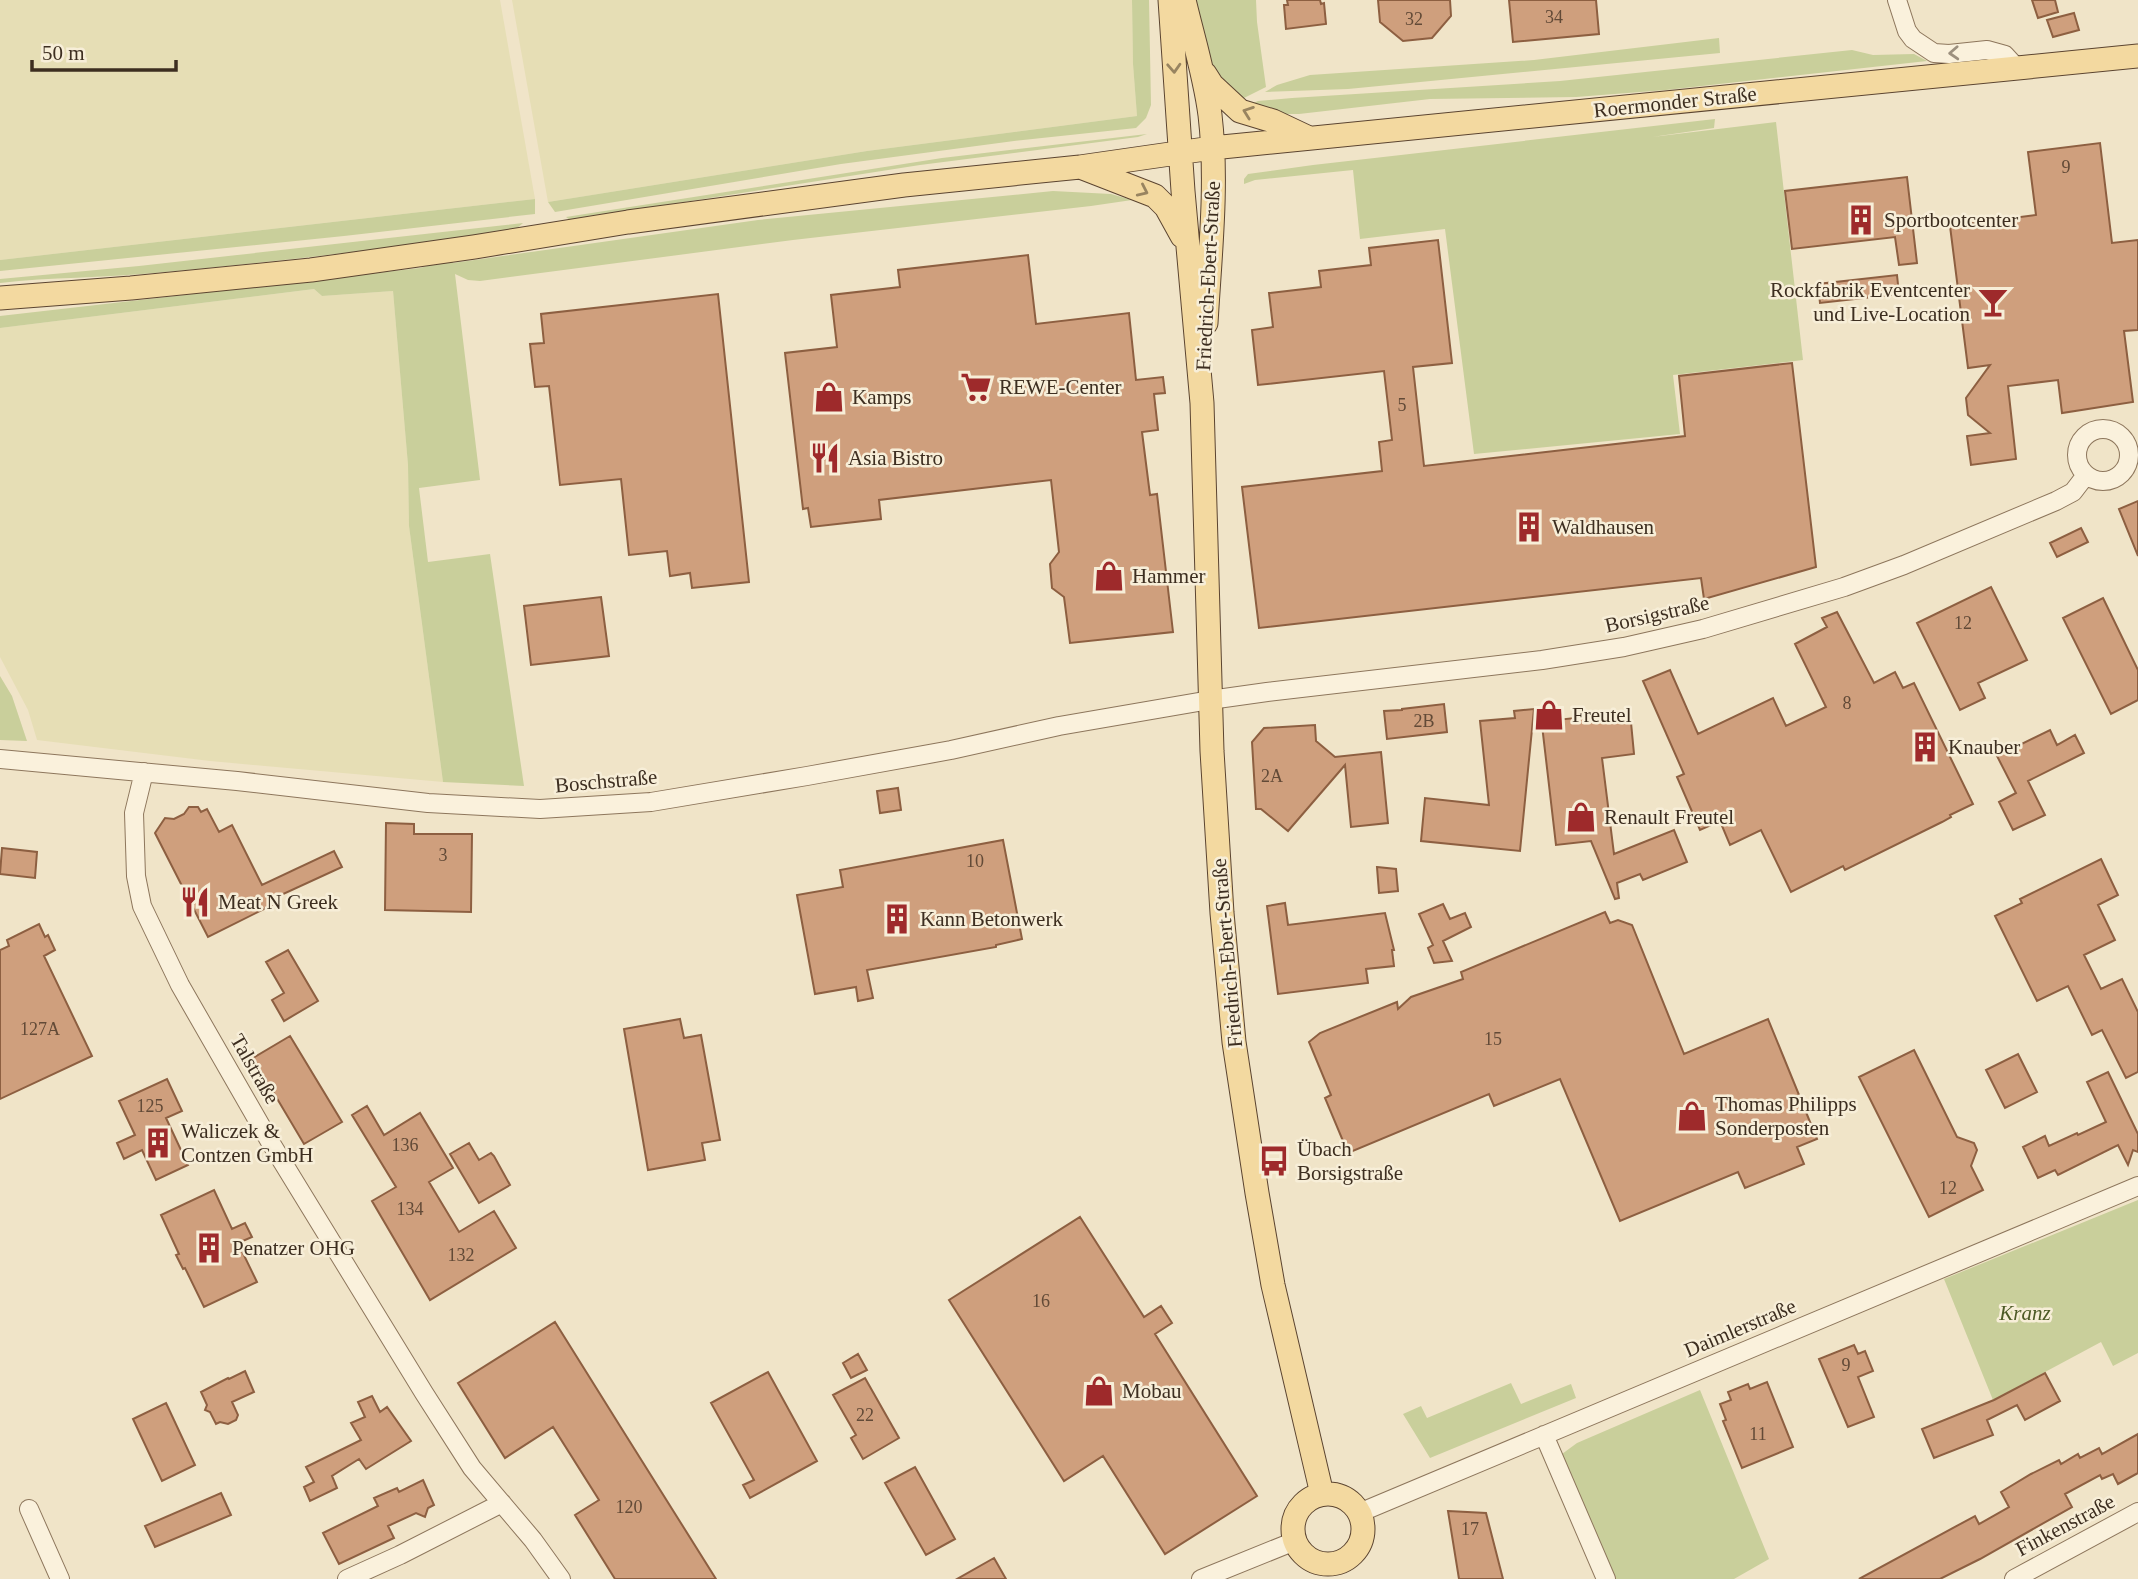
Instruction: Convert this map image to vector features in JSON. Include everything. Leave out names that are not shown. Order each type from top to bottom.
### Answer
[{"type":"main road","name":"Friedrich-Ebert-Straße","points":[[1170,0],[1202,403],[1210,700],[1222,913],[1234,1042],[1273,1285],[1322,1494]]},
{"type":"main road","name":"Friedrich-Ebert-Straße","points":[[1184,0],[1201,68],[1212,148],[1213,190],[1202,403]]},
{"type":"main road","name":"Roermonder Straße","points":[[0,298],[311,270],[628,222],[904,185],[1080,167],[1212,148],[2138,56]]},
{"type":"main road","points":[[1201,68],[1212,85],[1240,111],[1273,121],[1309,138]]},
{"type":"main road","points":[[1080,167],[1155,196],[1166,207],[1188,246]]},
{"type":"main road","points":[[1322,1494],[1344,1497],[1359,1513],[1363,1529],[1360,1544],[1338,1571],[1309,1559],[1299,1549],[1293,1525],[1302,1505],[1311,1498],[1322,1494]]},
{"type":"street","points":[[1897,0],[1907,30],[1913,39],[1934,53],[1987,50],[2005,55],[2016,67]]},
{"type":"street","name":"Borsigstraße","points":[[1210,700],[1542,660],[1624,647],[1703,629],[1831,591],[1904,565],[2056,501],[2073,492],[2085,475]]},
{"type":"street","name":"Boschstraße","points":[[0,759],[428,803],[540,809],[587,807],[651,802],[807,776],[960,748],[1059,726],[1210,700]]},
{"type":"street","name":"Talstraße","points":[[145,772],[134,813],[134,858],[142,906],[180,985],[269,1140],[472,1468],[533,1540],[561,1579]]},
{"type":"street","name":"Daimlerstraße","points":[[1359,1513],[2138,1186]]},
{"type":"street","points":[[1544,1435],[1606,1579]]},
{"type":"street","points":[[347,1579],[502,1503]]},
{"type":"street","points":[[29,1509],[60,1579]]},
{"type":"street","name":"Finkenstraße","points":[[2014,1579],[2138,1512]]},
{"type":"street","points":[[1201,1579],[1295,1541]]},
{"type":"shaded area","points":[[0,0],[500,0],[535,199],[0,260]]},
{"type":"shaded area","points":[[512,0],[1132,0],[1137,116],[867,151],[548,202]]},
{"type":"shaded area","points":[[314,289],[322,296],[393,291],[408,465],[409,526],[443,782],[210,761],[37,740],[28,710],[0,657],[0,328]]},
{"type":"green space","points":[[1132,0],[1149,0],[1151,105],[1146,118],[1136,128],[841,164],[555,212],[548,202],[867,151],[1137,116]]},
{"type":"green space","points":[[1192,0],[1256,0],[1266,87],[1242,99],[1213,79]]},
{"type":"green space","points":[[1719,38],[1720,53],[1348,89],[1265,92],[1277,85],[1310,75],[1534,60]]},
{"type":"green space","points":[[1852,50],[1873,55],[1914,54],[1927,61],[1666,90],[1576,97],[1430,99],[1299,114],[1269,114],[1251,104],[1292,98],[1560,81]]},
{"type":"green space","points":[[1715,119],[1714,128],[1652,137],[1776,122],[1803,360],[1673,375],[1680,434],[1474,454],[1445,229],[1360,239],[1353,170],[1255,180],[1244,184],[1248,174],[1313,165]]},
{"type":"green space","points":[[1147,134],[920,165],[570,220],[566,217],[942,158]]},
{"type":"green space","points":[[1053,191],[1111,194],[1132,200],[480,281],[468,280],[455,274],[480,480],[419,488],[428,562],[490,554],[524,786],[443,782],[409,526],[408,465],[393,291],[322,296],[314,289],[0,328],[0,316],[420,268],[452,259],[453,263],[758,220]]},
{"type":"green space","points":[[535,199],[535,214],[0,271],[0,260]]},
{"type":"green space","points":[[523,223],[515,230],[290,259],[136,275],[0,283],[0,279]]},
{"type":"green space","points":[[0,676],[12,696],[27,741],[0,740]]},
{"type":"green space","name":"Kranz","points":[[2138,1200],[2138,1353],[2113,1366],[2101,1342],[1993,1400],[1944,1279]]},
{"type":"green space","points":[[1511,1383],[1521,1404],[1571,1384],[1576,1398],[1430,1458],[1403,1414],[1421,1406],[1427,1418]]},
{"type":"green space","points":[[1700,1390],[1769,1559],[1734,1579],[1615,1579],[1562,1454],[1577,1443]]},
{"type":"building","points":[[1287,0],[1320,0],[1321,4],[1324,3],[1326,24],[1286,29],[1284,5],[1288,5]]},
{"type":"building","points":[[1378,0],[1450,0],[1451,16],[1432,38],[1403,41],[1380,22]]},
{"type":"building","points":[[1509,0],[1596,0],[1599,34],[1513,42]]},
{"type":"building","points":[[2032,0],[2055,0],[2058,12],[2038,18]]},
{"type":"building","points":[[2074,13],[2079,30],[2053,37],[2047,20]]},
{"type":"building","points":[[2100,143],[2112,243],[2138,240],[2138,330],[2124,331],[2133,402],[2062,413],[2058,380],[2008,386],[2016,459],[1971,465],[1967,436],[1990,433],[1968,415],[1966,398],[1990,365],[1968,368],[1950,226],[2036,215],[2028,152]]},
{"type":"building","name":"Sportbootcenter","points":[[1907,177],[1917,263],[1899,265],[1895,237],[1792,249],[1785,191]]},
{"type":"building","name":"Waldhausen","points":[[1438,240],[1452,363],[1413,367],[1424,466],[1685,436],[1679,376],[1792,363],[1816,567],[1704,599],[1701,578],[1259,628],[1242,487],[1382,471],[1379,442],[1392,440],[1384,371],[1258,385],[1252,330],[1273,327],[1269,293],[1321,287],[1319,271],[1371,265],[1369,248]]},
{"type":"building","name":"REWE-Center","points":[[1028,255],[1036,324],[1129,313],[1136,380],[1163,377],[1165,393],[1154,394],[1158,430],[1142,432],[1150,495],[1157,494],[1173,632],[1070,643],[1064,597],[1052,588],[1050,564],[1059,552],[1051,480],[879,500],[881,519],[811,527],[808,508],[803,509],[785,353],[837,347],[831,295],[900,287],[898,270]]},
{"type":"building","points":[[1897,275],[1899,294],[1820,303],[1818,284]]},
{"type":"building","points":[[718,294],[749,582],[692,588],[690,573],[670,576],[667,551],[629,555],[621,479],[560,485],[549,386],[535,387],[530,344],[544,343],[541,314]]},
{"type":"building","points":[[2138,501],[2138,556],[2119,509]]},
{"type":"building","points":[[2081,528],[2088,542],[2057,557],[2050,543]]},
{"type":"building","points":[[1991,587],[2027,660],[1978,683],[1985,698],[1960,710],[1917,623]]},
{"type":"building","points":[[601,597],[609,656],[531,665],[524,606]]},
{"type":"building","points":[[2103,598],[2138,670],[2138,700],[2111,714],[2063,618]]},
{"type":"building","points":[[1837,612],[1874,683],[1895,672],[1903,688],[1914,683],[1973,804],[1845,870],[1843,866],[1791,892],[1761,830],[1730,845],[1720,821],[1700,830],[1677,777],[1684,774],[1643,681],[1670,670],[1698,734],[1773,698],[1786,726],[1826,707],[1795,644],[1827,627],[1822,618]]},
{"type":"building","points":[[1444,704],[1447,732],[1387,739],[1384,711]]},
{"type":"building","points":[[1555,706],[1557,720],[1630,712],[1634,754],[1602,758],[1614,854],[1674,830],[1687,862],[1643,880],[1640,874],[1617,883],[1619,898],[1615,899],[1591,841],[1556,845],[1540,708]]},
{"type":"building","points":[[1534,709],[1520,851],[1421,841],[1425,798],[1489,805],[1480,721],[1515,718],[1514,711]]},
{"type":"building","points":[[1315,725],[1316,741],[1335,757],[1381,752],[1388,823],[1351,827],[1345,765],[1288,831],[1261,809],[1256,809],[1252,742],[1264,728]]},
{"type":"building","points":[[2050,730],[2057,745],[2075,735],[2084,753],[2028,781],[2045,815],[2013,830],[1999,802],[2016,793],[1997,756]]},
{"type":"building","points":[[898,788],[901,810],[880,813],[877,791]]},
{"type":"building","points":[[189,807],[198,807],[201,812],[207,809],[219,832],[232,825],[262,885],[334,851],[342,867],[270,900],[272,905],[208,937],[155,833],[165,818],[174,819],[184,814]]},
{"type":"building","points":[[386,823],[414,824],[414,834],[472,834],[471,912],[385,910]]},
{"type":"building","name":"Kann Betonwerk","points":[[1003,840],[1022,939],[996,947],[867,970],[873,998],[858,1001],[856,987],[815,994],[797,895],[843,887],[840,870]]},
{"type":"building","points":[[2,848],[37,852],[35,878],[0,874]]},
{"type":"building","points":[[2101,859],[2118,895],[2098,905],[2115,940],[2084,955],[2101,989],[2122,979],[2138,1012],[2138,1072],[2126,1078],[2102,1030],[2092,1035],[2068,986],[2037,1001],[1995,916],[2022,903],[2020,899]]},
{"type":"building","points":[[1377,867],[1396,869],[1398,891],[1379,893]]},
{"type":"building","points":[[1285,903],[1288,925],[1385,913],[1394,950],[1394,966],[1366,969],[1368,983],[1278,994],[1267,906]]},
{"type":"building","points":[[1443,904],[1450,919],[1465,913],[1471,927],[1443,941],[1452,961],[1434,963],[1428,948],[1433,945],[1419,914]]},
{"type":"building","points":[[1605,912],[1610,923],[1618,920],[1632,925],[1684,1054],[1768,1019],[1817,1139],[1797,1147],[1804,1164],[1745,1188],[1738,1172],[1620,1221],[1560,1079],[1494,1106],[1489,1094],[1348,1153],[1325,1098],[1331,1095],[1309,1042],[1320,1033],[1397,1002],[1398,1009],[1411,997],[1463,979],[1461,972]]},
{"type":"building","points":[[39,924],[55,950],[44,956],[92,1056],[0,1099],[0,950],[9,946],[7,940]]},
{"type":"building","points":[[288,950],[318,1001],[284,1021],[272,1000],[284,993],[266,962]]},
{"type":"building","points":[[680,1019],[684,1038],[701,1035],[720,1140],[702,1143],[705,1160],[648,1170],[624,1029]]},
{"type":"building","points":[[290,1036],[342,1122],[304,1144],[253,1058]]},
{"type":"building","points":[[1914,1050],[1957,1137],[1974,1143],[1977,1150],[1971,1166],[1983,1190],[1929,1217],[1859,1077]]},
{"type":"building","points":[[2018,1054],[2037,1092],[2005,1108],[1986,1070]]},
{"type":"building","points":[[2108,1072],[2138,1134],[2138,1152],[2133,1150],[2128,1165],[2118,1145],[2058,1175],[2055,1170],[2038,1178],[2023,1147],[2045,1136],[2049,1146],[2106,1122],[2087,1082]]},
{"type":"building","points":[[167,1079],[182,1111],[166,1118],[188,1165],[156,1180],[142,1150],[124,1159],[117,1143],[135,1135],[119,1101]]},
{"type":"building","points":[[367,1106],[384,1135],[420,1113],[453,1168],[429,1182],[459,1232],[494,1211],[516,1248],[430,1300],[372,1201],[396,1187],[352,1115]]},
{"type":"building","points":[[469,1143],[479,1160],[491,1153],[494,1156],[510,1185],[479,1203],[450,1154]]},
{"type":"building","name":"Penatzer OHG","points":[[214,1190],[232,1229],[245,1223],[252,1237],[238,1243],[257,1282],[204,1307],[176,1255],[179,1254],[161,1215]]},
{"type":"building","points":[[1080,1217],[1144,1317],[1161,1306],[1172,1323],[1155,1334],[1257,1496],[1165,1554],[1103,1456],[1064,1481],[949,1300]]},
{"type":"building","points":[[555,1322],[716,1579],[615,1579],[575,1515],[599,1500],[553,1427],[505,1458],[458,1383]]},
{"type":"building","points":[[1854,1345],[1858,1354],[1865,1351],[1873,1371],[1858,1377],[1874,1417],[1848,1427],[1819,1359]]},
{"type":"building","points":[[858,1354],[867,1370],[851,1378],[843,1363]]},
{"type":"building","points":[[245,1371],[254,1392],[232,1402],[238,1415],[236,1420],[228,1424],[216,1424],[210,1412],[205,1410],[207,1405],[201,1392]]},
{"type":"building","points":[[768,1372],[817,1461],[750,1498],[743,1485],[754,1480],[711,1403]]},
{"type":"building","points":[[2045,1373],[2060,1401],[2025,1420],[2017,1405],[1987,1420],[1993,1435],[1934,1458],[1922,1429],[1994,1400]]},
{"type":"building","points":[[865,1378],[899,1438],[863,1459],[851,1438],[856,1435],[833,1395]]},
{"type":"building","points":[[1767,1382],[1793,1447],[1742,1468],[1723,1421],[1726,1420],[1720,1404],[1731,1400],[1728,1392],[1748,1384],[1750,1389]]},
{"type":"building","points":[[372,1396],[380,1412],[387,1407],[411,1441],[366,1469],[359,1459],[332,1476],[337,1488],[310,1501],[304,1487],[314,1482],[306,1467],[361,1440],[351,1423],[365,1417],[358,1402]]},
{"type":"building","points":[[166,1403],[195,1465],[162,1481],[133,1419]]},
{"type":"building","points":[[2138,1434],[2138,1473],[2118,1484],[2113,1474],[2102,1479],[2100,1475],[2065,1494],[2072,1507],[1980,1559],[1940,1579],[1859,1579],[1975,1516],[1979,1524],[2009,1507],[2001,1492],[2031,1474],[2059,1460],[2061,1464],[2078,1454],[2080,1458],[2099,1448],[2102,1454]]},
{"type":"building","points":[[915,1467],[955,1539],[926,1555],[885,1483]]},
{"type":"building","points":[[423,1480],[434,1505],[428,1508],[425,1517],[416,1513],[388,1526],[394,1538],[339,1564],[323,1533],[378,1506],[374,1498],[397,1488],[399,1492]]},
{"type":"building","points":[[221,1493],[231,1515],[155,1547],[145,1526]]},
{"type":"building","points":[[1448,1511],[1486,1513],[1503,1579],[1459,1579]]},
{"type":"building","points":[[994,1558],[1006,1579],[957,1579]]},
{"type":"place","name":"Sportbootcenter","points":[[1861,220]]},
{"type":"place","name":"Rockfabrik Eventcenter und Live-Location","points":[[1993,302]]},
{"type":"place","name":"REWE-Center","points":[[976,387]]},
{"type":"place","name":"Kamps","points":[[829,397]]},
{"type":"place","name":"Asia Bistro","points":[[825,458]]},
{"type":"place","name":"Waldhausen","points":[[1529,527]]},
{"type":"place","name":"Hammer","points":[[1109,576]]},
{"type":"place","name":"Freutel","points":[[1549,715]]},
{"type":"place","name":"Knauber","points":[[1925,747]]},
{"type":"place","name":"Renault Freutel","points":[[1581,817]]},
{"type":"place","name":"Meat N Greek","points":[[195,902]]},
{"type":"place","name":"Kann Betonwerk","points":[[897,919]]},
{"type":"place","name":"Thomas Philipps Sonderposten","points":[[1692,1116]]},
{"type":"place","name":"Waliczek & Contzen GmbH","points":[[158,1143]]},
{"type":"place","name":"Übach Borsigstraße","points":[[1274,1161]]},
{"type":"place","name":"Penatzer OHG","points":[[209,1248]]},
{"type":"place","name":"Mobau","points":[[1099,1391]]}]
